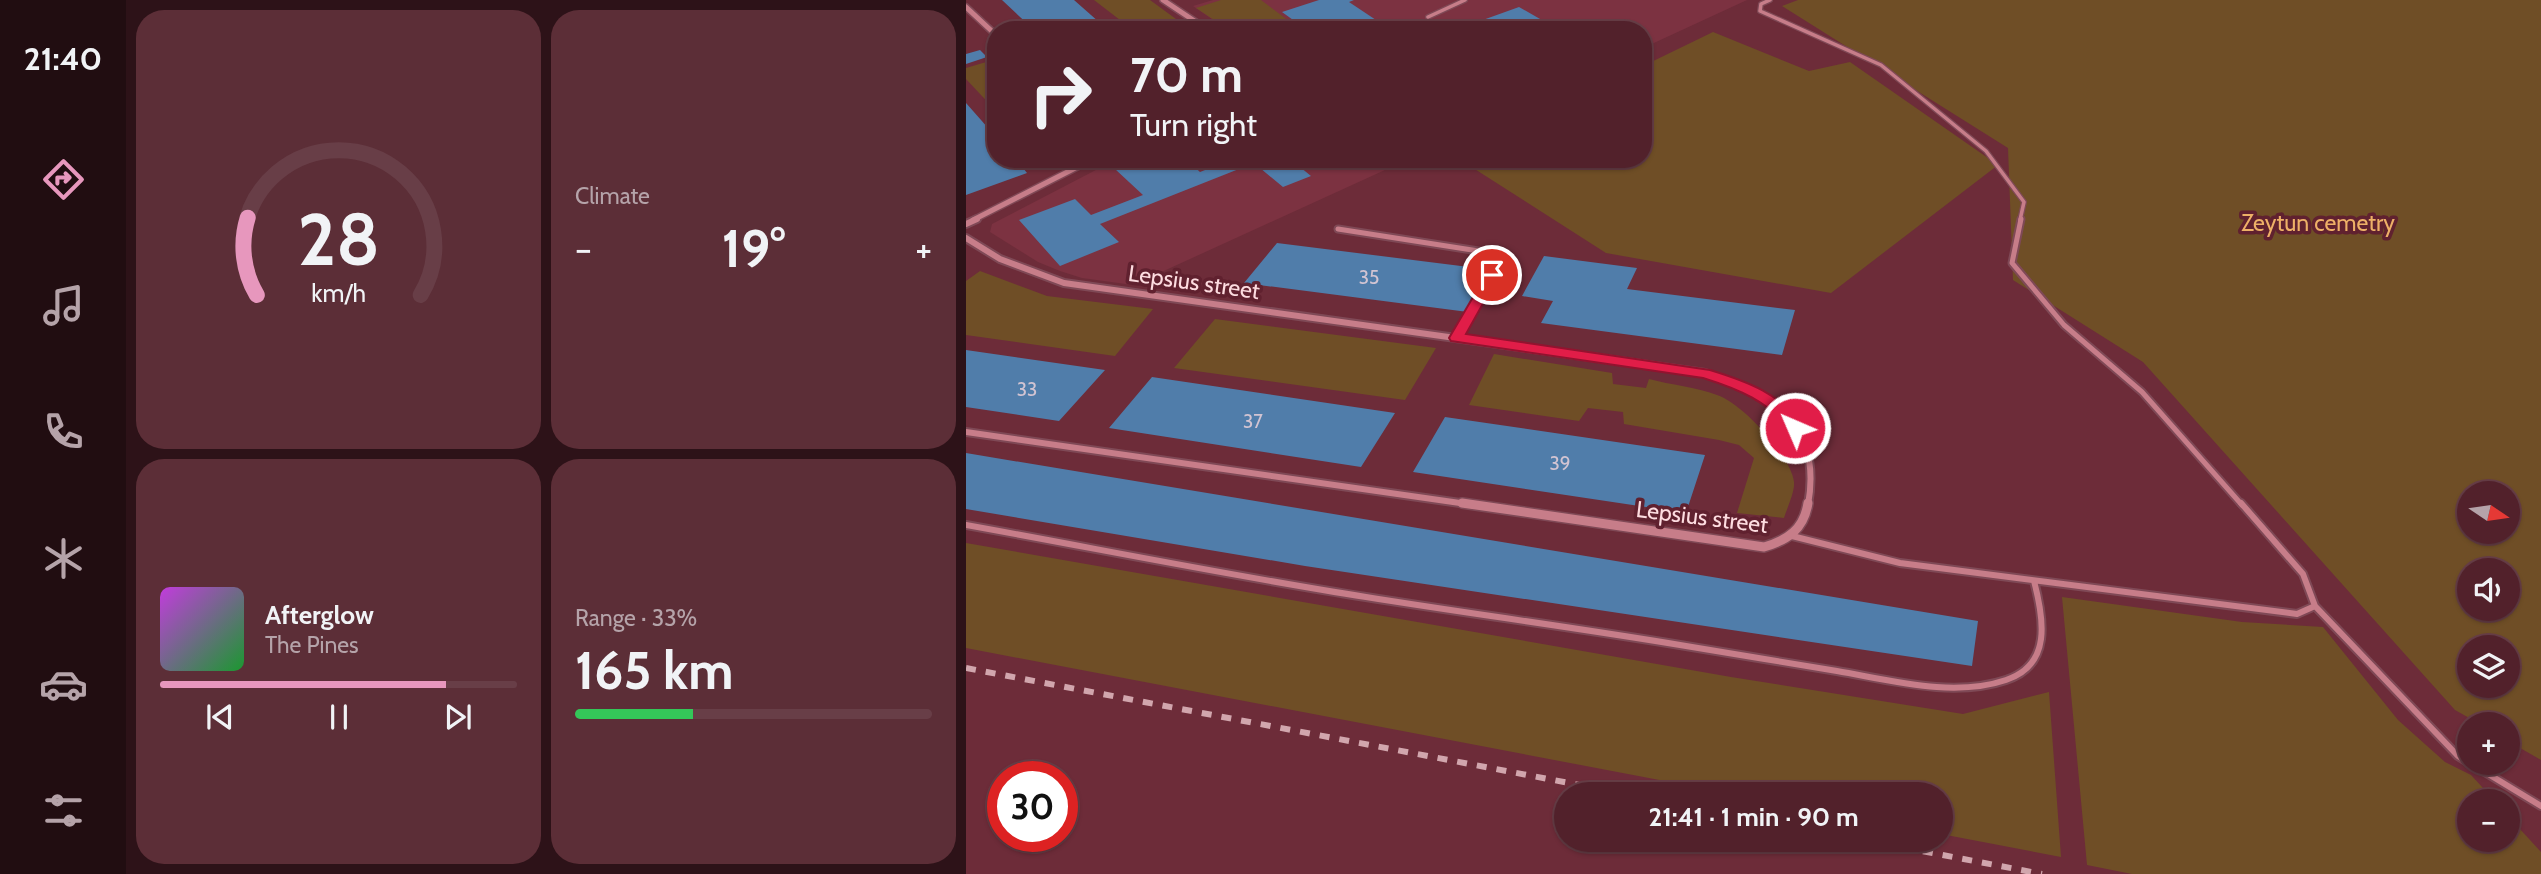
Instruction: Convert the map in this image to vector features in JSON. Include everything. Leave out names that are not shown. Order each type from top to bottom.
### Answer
[{"type":"street","points":[[1163,0],[1194,21]]},
{"type":"street","points":[[966,7],[987,27]]},
{"type":"street","points":[[966,224],[1075,168]]},
{"type":"street","name":"Lepsius street","points":[[966,238],[1000,259],[1064,283],[1705,373],[1740,385],[1786,413],[1805,443],[1810,497],[1803,521],[1792,536],[1778,546],[1765,547],[966,432]]},
{"type":"lane","points":[[1428,17],[1465,0]]},
{"type":"lane","points":[[1770,0],[1761,4],[1759,11],[1881,65],[1986,152],[2024,202],[2012,263],[2064,325],[2142,392],[2303,574],[2315,606],[2457,755]]},
{"type":"lane","points":[[1338,229],[1504,254],[1456,338]]},
{"type":"lane","points":[[966,525],[1364,597],[1715,650],[1926,686],[1979,686],[2027,671],[2041,654],[2045,634],[2043,607],[2034,581]]},
{"type":"lane","points":[[1792,536],[1900,563],[2034,581],[2297,614],[2315,606]]},
{"type":"lane","points":[[2490,775],[2541,806]]},
{"type":"shaded area","points":[[1213,0],[1747,0],[1652,44],[1652,21],[1215,21],[1193,6]]},
{"type":"shaded area","points":[[1100,168],[1389,168],[1133,285],[1082,278],[1038,262],[990,232],[992,224]]},
{"type":"green space","points":[[1094,0],[1150,0],[1179,21],[1121,21]]},
{"type":"green space","points":[[1221,0],[1261,0],[1289,21],[1216,21],[1196,8]]},
{"type":"green space","name":"Zeytun cemetry","points":[[1798,0],[2541,0],[2541,760],[2520,748],[2520,712],[2455,710],[2143,362],[2013,280],[2008,148],[1782,6]]},
{"type":"green space","points":[[1713,32],[1809,71],[1850,62],[1998,165],[1831,293],[1606,253],[1473,168],[1652,168],[1652,62]]},
{"type":"green space","points":[[987,62],[987,101],[966,79],[966,68]]},
{"type":"green space","points":[[980,271],[1047,296],[1153,309],[1115,356],[966,335],[966,281]]},
{"type":"green space","points":[[1215,319],[1436,348],[1405,400],[1174,368]]},
{"type":"green space","points":[[1494,354],[1612,373],[1613,384],[1646,388],[1649,379],[1701,390],[1727,400],[1764,432],[1791,471],[1794,486],[1784,518],[1737,513],[1754,458],[1739,445],[1624,424],[1623,412],[1588,408],[1579,421],[1469,405]]},
{"type":"green space","points":[[966,543],[1731,677],[1963,714],[2049,692],[2061,857],[1953,836],[1953,782],[1670,782],[966,648]]},
{"type":"green space","points":[[2062,597],[2242,622],[2323,627],[2398,720],[2445,762],[2457,768],[2457,775],[2471,775],[2484,789],[2457,789],[2457,852],[2520,852],[2520,829],[2541,852],[2541,874],[2132,874],[2087,865]]},
{"type":"building","points":[[1002,0],[1074,0],[1098,21],[1024,21]]},
{"type":"building","points":[[1319,0],[1354,0],[1349,2],[1378,21],[1294,21],[1282,12]]},
{"type":"building","points":[[1519,7],[1544,21],[1480,21]]},
{"type":"building","points":[[980,50],[987,57],[966,64],[966,54]]},
{"type":"building","points":[[966,103],[987,127],[987,168],[1023,168],[1027,173],[966,195]]},
{"type":"building","points":[[1196,168],[1200,172],[1210,168],[1241,168],[1100,224],[1119,242],[1060,266],[1019,220],[1075,199],[1091,215],[1143,195],[1115,169]]},
{"type":"building","points":[[1260,168],[1301,168],[1311,176],[1283,187]]},
{"type":"building","points":[[1277,243],[1493,270],[1468,312],[1244,283]]},
{"type":"building","points":[[1544,256],[1637,268],[1627,289],[1795,310],[1782,355],[1541,323],[1553,301],[1522,296]]},
{"type":"building","points":[[966,350],[1105,370],[1059,421],[966,407]]},
{"type":"building","points":[[1152,377],[1395,413],[1361,467],[1109,428]]},
{"type":"building","points":[[1445,417],[1705,455],[1686,513],[1413,472]]},
{"type":"building","points":[[966,453],[1978,621],[1972,666],[1305,566],[966,509]]},
{"type":"railway","points":[[966,668],[1564,782]]},
{"type":"railway","points":[[1927,852],[2042,874]]},
{"type":"route","points":[[1492,275],[1456,338],[1705,373],[1740,385],[1786,413],[1795,428]]}]
